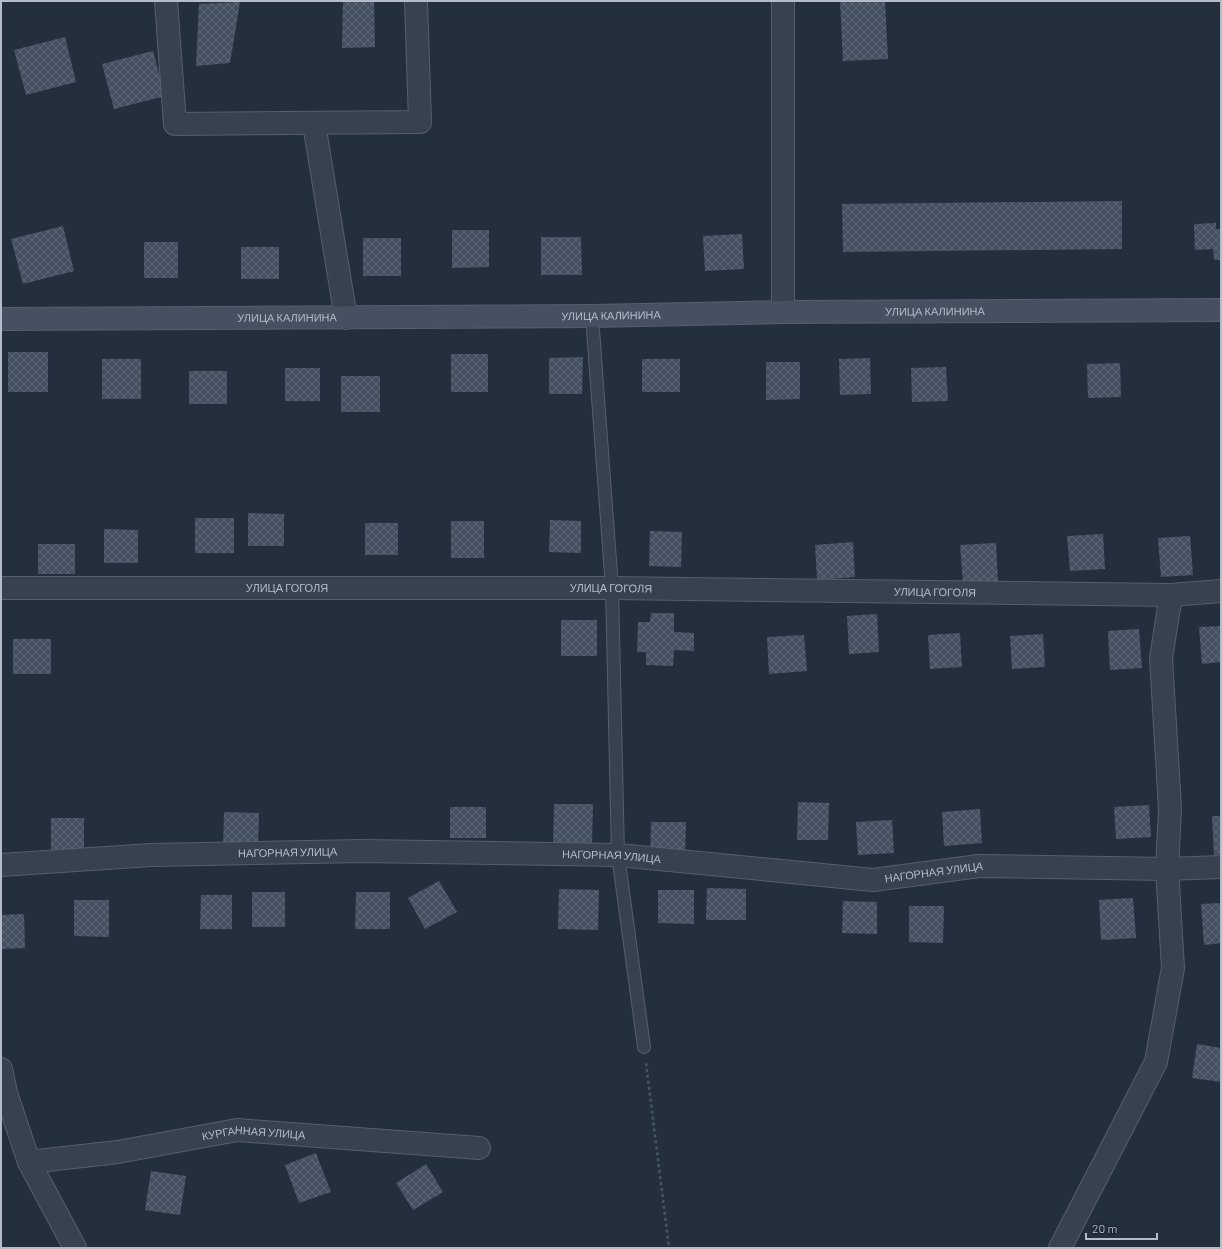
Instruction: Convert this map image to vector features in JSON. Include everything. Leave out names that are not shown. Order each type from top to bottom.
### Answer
[{"type":"street","points":[[166,1],[175,124],[420,122],[416,1]]},
{"type":"street","points":[[783,312],[784,1]]},
{"type":"street","points":[[314,124],[346,318]]},
{"type":"street","name":"УЛИЦА КАЛИНИНА","points":[[1,319],[346,318],[592,316],[783,312],[1221,310]]},
{"type":"street","name":"УЛИЦА ГОГОЛЯ","points":[[1,588],[612,588],[1171,595],[1221,591]]},
{"type":"street","points":[[1060,1248],[1156,1062],[1173,968],[1167,868],[1170,809],[1161,658],[1171,595]]},
{"type":"street","name":"НАГОРНАЯ УЛИЦА","points":[[1,865],[151,855],[362,851],[618,855],[873,880],[979,866],[1167,868],[1221,867]]},
{"type":"street","points":[[1,1069],[6,1094],[29,1162],[75,1248]]},
{"type":"street","name":"КУРГАННАЯ УЛИЦА","points":[[29,1162],[118,1152],[237,1130],[479,1148]]},
{"type":"lane","points":[[592,316],[612,588],[618,855],[644,1047]]},
{"type":"path","points":[[644,1047],[669,1248]]},
{"type":"building","points":[[343,1],[374,1],[375,47],[342,48]]},
{"type":"building","points":[[840,1],[885,1],[888,59],[843,61]]},
{"type":"building","points":[[240,2],[230,63],[196,66],[199,4]]},
{"type":"building","points":[[65,37],[76,82],[26,95],[14,50]]},
{"type":"building","points":[[153,51],[165,96],[114,109],[102,64]]},
{"type":"building","points":[[1122,201],[1122,249],[843,252],[842,204]]},
{"type":"building","points":[[1216,223],[1216,229],[1221,229],[1221,260],[1214,260],[1213,249],[1195,250],[1194,224]]},
{"type":"building","points":[[63,226],[74,271],[23,284],[11,239]]},
{"type":"building","points":[[452,230],[489,230],[489,267],[452,268]]},
{"type":"building","points":[[742,234],[744,269],[705,271],[703,236]]},
{"type":"building","points":[[541,237],[581,237],[582,275],[541,275]]},
{"type":"building","points":[[363,238],[401,238],[401,276],[363,276]]},
{"type":"building","points":[[144,242],[178,242],[178,278],[144,278]]},
{"type":"building","points":[[241,247],[279,247],[279,279],[241,279]]},
{"type":"building","points":[[8,352],[48,352],[48,392],[8,392]]},
{"type":"building","points":[[451,354],[488,354],[488,392],[451,392]]},
{"type":"building","points":[[583,357],[582,394],[549,394],[549,358]]},
{"type":"building","points":[[870,358],[871,394],[840,395],[839,359]]},
{"type":"building","points":[[102,359],[141,359],[141,399],[102,399]]},
{"type":"building","points":[[642,359],[680,359],[680,392],[642,392]]},
{"type":"building","points":[[766,362],[800,362],[800,399],[766,400]]},
{"type":"building","points":[[1120,363],[1121,397],[1088,398],[1087,364]]},
{"type":"building","points":[[946,367],[948,401],[912,402],[911,368]]},
{"type":"building","points":[[285,368],[320,368],[320,401],[285,401]]},
{"type":"building","points":[[189,371],[227,371],[227,404],[189,404]]},
{"type":"building","points":[[341,376],[380,376],[380,412],[341,412]]},
{"type":"building","points":[[248,513],[284,514],[284,546],[248,546]]},
{"type":"building","points":[[195,518],[234,518],[234,553],[195,553]]},
{"type":"building","points":[[550,520],[581,521],[581,553],[549,552]]},
{"type":"building","points":[[451,521],[484,521],[484,558],[451,558]]},
{"type":"building","points":[[365,523],[398,523],[398,555],[365,555]]},
{"type":"building","points":[[104,529],[138,530],[138,563],[104,563]]},
{"type":"building","points":[[650,531],[682,532],[681,567],[649,566]]},
{"type":"building","points":[[1103,534],[1105,569],[1070,571],[1067,536]]},
{"type":"building","points":[[1190,536],[1193,575],[1161,577],[1158,538]]},
{"type":"building","points":[[853,542],[855,577],[817,580],[815,545]]},
{"type":"building","points":[[996,543],[998,581],[963,583],[960,545]]},
{"type":"building","points":[[38,544],[75,544],[75,574],[38,574]]},
{"type":"building","points":[[651,613],[674,613],[674,632],[694,633],[694,651],[674,650],[673,666],[646,665],[646,652],[637,652],[638,622],[650,622]]},
{"type":"building","points":[[877,614],[879,652],[849,654],[847,616]]},
{"type":"building","points":[[561,620],[597,620],[597,656],[561,656]]},
{"type":"building","points":[[1221,626],[1221,662],[1202,664],[1199,627]]},
{"type":"building","points":[[1139,629],[1142,668],[1110,670],[1108,631]]},
{"type":"building","points":[[960,633],[962,667],[930,669],[928,635]]},
{"type":"building","points":[[1043,634],[1045,667],[1012,669],[1010,636]]},
{"type":"building","points":[[804,635],[807,671],[769,674],[767,637]]},
{"type":"building","points":[[13,639],[51,639],[51,674],[13,674]]},
{"type":"building","points":[[798,802],[829,803],[828,840],[797,840]]},
{"type":"building","points":[[554,804],[593,804],[592,844],[553,844]]},
{"type":"building","points":[[1149,805],[1151,837],[1116,839],[1114,807]]},
{"type":"building","points":[[450,807],[486,807],[486,838],[450,838]]},
{"type":"building","points":[[980,809],[982,843],[944,846],[942,812]]},
{"type":"building","points":[[224,812],[259,813],[258,848],[223,848]]},
{"type":"building","points":[[1212,816],[1221,816],[1221,854],[1214,855]]},
{"type":"building","points":[[51,818],[84,818],[84,851],[51,851]]},
{"type":"building","points":[[892,820],[894,853],[858,855],[856,822]]},
{"type":"building","points":[[651,822],[686,822],[685,860],[650,859]]},
{"type":"building","points":[[439,881],[457,912],[425,929],[408,898]]},
{"type":"building","points":[[707,888],[746,889],[746,920],[706,920]]},
{"type":"building","points":[[559,889],[599,890],[598,930],[558,929]]},
{"type":"building","points":[[658,890],[694,890],[694,924],[658,923]]},
{"type":"building","points":[[252,892],[285,892],[285,927],[252,927]]},
{"type":"building","points":[[356,892],[390,892],[390,929],[355,929]]},
{"type":"building","points":[[201,895],[232,895],[232,929],[200,929]]},
{"type":"building","points":[[1133,898],[1136,938],[1101,940],[1099,900]]},
{"type":"building","points":[[74,900],[109,900],[109,937],[74,936]]},
{"type":"building","points":[[843,901],[877,902],[877,934],[842,933]]},
{"type":"building","points":[[1221,903],[1221,943],[1204,945],[1201,904]]},
{"type":"building","points":[[909,906],[944,906],[943,943],[909,942]]},
{"type":"building","points":[[24,914],[25,948],[1,949],[1,915]]},
{"type":"building","points":[[1197,1044],[1221,1048],[1221,1082],[1192,1078]]},
{"type":"building","points":[[316,1153],[331,1192],[299,1203],[285,1165]]},
{"type":"building","points":[[426,1164],[443,1192],[413,1210],[396,1183]]},
{"type":"building","points":[[151,1171],[186,1176],[180,1215],[145,1210]]}]
